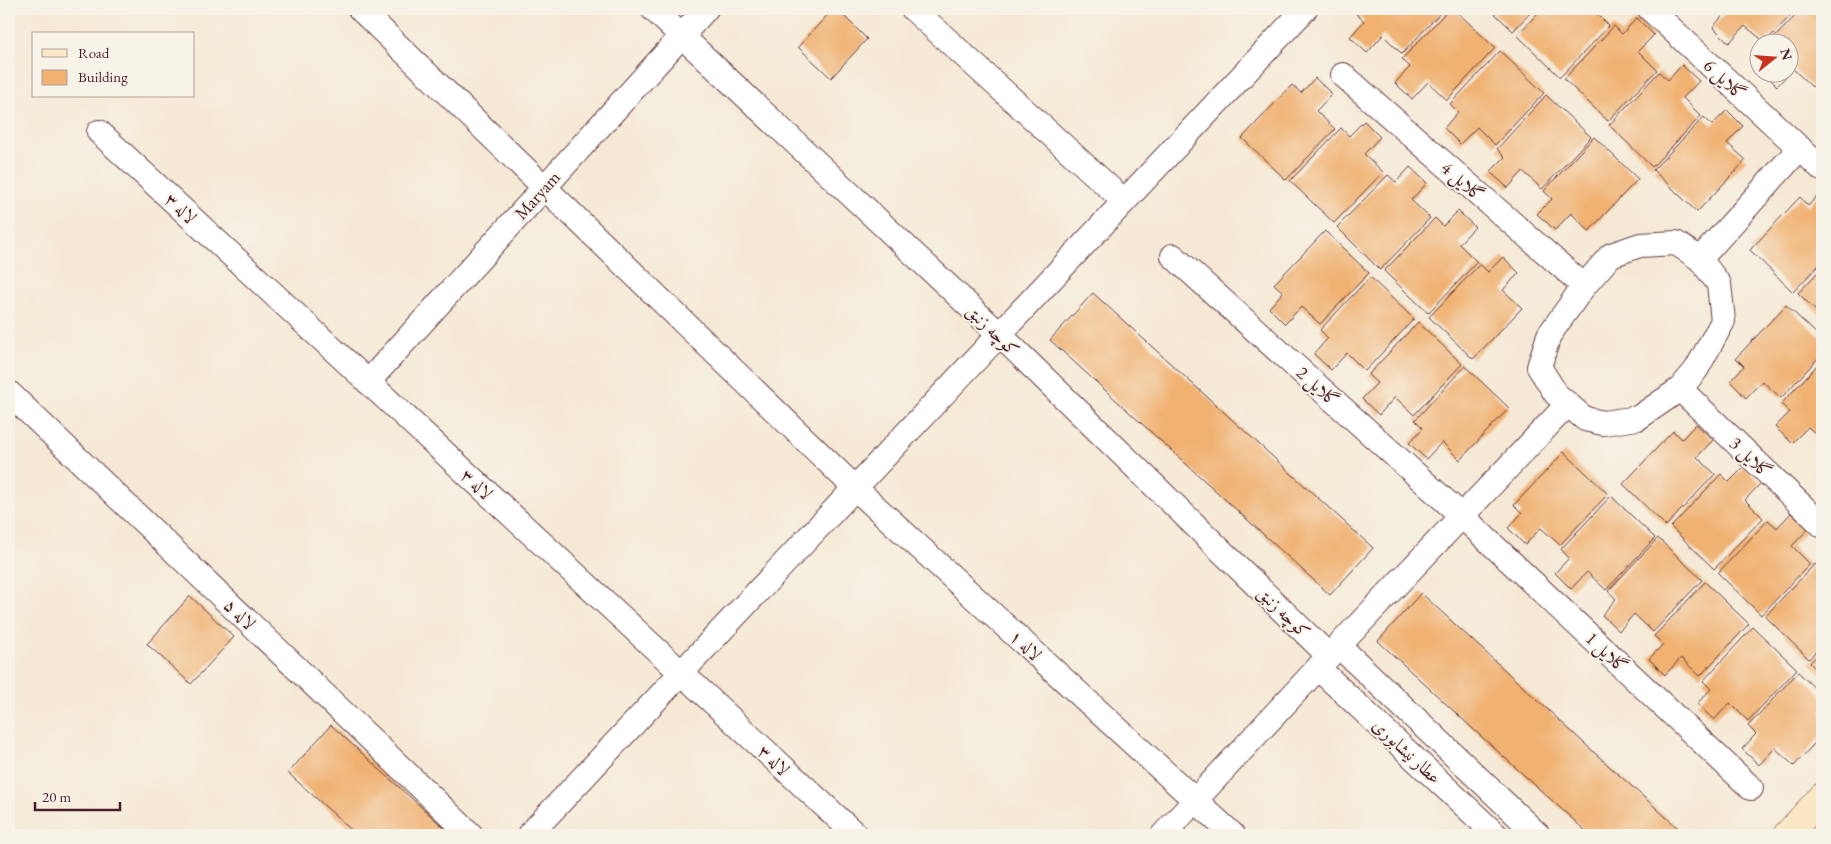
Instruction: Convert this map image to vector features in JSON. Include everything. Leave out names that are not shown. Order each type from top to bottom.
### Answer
[{"type":"street","name":"لاله ۱","points":[[360,9],[855,488],[1233,835]]},
{"type":"street","name":"کوچه زنبق","points":[[653,9],[999,334],[1328,657]]},
{"type":"street","name":"Maryam","points":[[368,382],[706,9]]},
{"type":"street","points":[[913,9],[1124,201]]},
{"type":"street","points":[[529,835],[1305,9]]},
{"type":"street","name":"گلایل 6","points":[[1650,9],[1822,169]]},
{"type":"street","name":"گلایل 4","points":[[1343,75],[1584,286]]},
{"type":"street","name":"لاله ۳","points":[[99,132],[856,835]]},
{"type":"street","points":[[1700,258],[1800,148]]},
{"type":"street","points":[[1676,243],[1700,258],[1719,284],[1723,321],[1696,370],[1680,389],[1638,418],[1602,422],[1584,419],[1556,394],[1539,367],[1549,335],[1584,286],[1611,255],[1640,245],[1676,243]]},
{"type":"street","name":"گلایل 2","points":[[1173,256],[1462,516]]},
{"type":"street","name":"گلایل 3","points":[[1680,389],[1822,525]]},
{"type":"street","name":"لاله ۵","points":[[9,393],[471,835]]},
{"type":"street","points":[[1163,835],[1196,802],[1328,657],[1568,404]]},
{"type":"street","name":"گلایل 1","points":[[1462,516],[1751,788]]},
{"type":"street","points":[[1328,657],[1538,835]]},
{"type":"street","name":"عطار نیشابوری","points":[[1328,657],[1496,835]]},
{"type":"street","points":[[1787,835],[1822,797]]},
{"type":"building","points":[[833,9],[837,9],[867,39],[831,78],[798,47]]},
{"type":"building","points":[[1361,9],[1444,9],[1402,54],[1383,35],[1367,53],[1350,37],[1364,21],[1356,14]]},
{"type":"building","points":[[1449,9],[1454,9],[1495,48],[1447,100],[1428,82],[1412,99],[1395,83],[1410,67],[1402,59]]},
{"type":"building","points":[[1490,9],[1534,9],[1513,31]]},
{"type":"building","points":[[1542,9],[1592,9],[1609,26],[1560,77],[1517,35]]},
{"type":"building","points":[[1725,9],[1797,9],[1775,32],[1752,32],[1745,26],[1729,43],[1713,27],[1727,11]]},
{"type":"building","points":[[1802,9],[1822,9],[1822,75],[1812,87],[1798,74],[1798,32],[1780,32]]},
{"type":"building","points":[[1637,18],[1654,35],[1638,51],[1657,70],[1608,121],[1564,79],[1614,26],[1622,34]]},
{"type":"building","points":[[1500,51],[1544,93],[1495,145],[1477,127],[1460,144],[1444,128],[1458,112],[1450,104]]},
{"type":"building","points":[[1682,65],[1699,81],[1683,98],[1701,116],[1652,167],[1609,125],[1659,72],[1668,80]]},
{"type":"building","points":[[1315,78],[1332,94],[1316,111],[1335,129],[1286,180],[1242,138],[1292,85],[1301,93]]},
{"type":"building","points":[[1546,95],[1591,137],[1542,189],[1523,171],[1508,188],[1490,172],[1505,157],[1497,149]]},
{"type":"building","points":[[1727,110],[1743,126],[1727,143],[1746,160],[1697,212],[1653,170],[1704,117],[1712,125]]},
{"type":"building","points":[[1364,121],[1380,137],[1364,154],[1383,172],[1334,223],[1290,181],[1341,128],[1349,136]]},
{"type":"building","points":[[1594,137],[1638,179],[1589,231],[1571,213],[1555,230],[1537,214],[1552,199],[1544,191]]},
{"type":"building","points":[[1410,167],[1427,183],[1411,200],[1430,218],[1380,270],[1337,227],[1388,175],[1396,182]]},
{"type":"building","points":[[1822,191],[1822,262],[1793,292],[1750,250],[1800,197],[1808,206]]},
{"type":"building","points":[[1458,211],[1475,227],[1459,244],[1477,262],[1428,313],[1384,271],[1435,218],[1443,226]]},
{"type":"building","points":[[1325,231],[1369,273],[1320,324],[1301,307],[1285,324],[1269,308],[1283,292],[1274,284]]},
{"type":"building","points":[[1503,257],[1519,273],[1503,290],[1522,308],[1473,359],[1429,317],[1480,264],[1488,272]]},
{"type":"building","points":[[1822,268],[1822,317],[1798,293]]},
{"type":"building","points":[[1370,277],[1414,319],[1365,371],[1347,353],[1331,370],[1314,354],[1328,338],[1320,330]]},
{"type":"building","points":[[1093,293],[1373,548],[1330,595],[1050,340]]},
{"type":"building","points":[[1786,305],[1822,339],[1822,354],[1781,398],[1762,381],[1746,398],[1730,381],[1744,366],[1736,358]]},
{"type":"building","points":[[1418,322],[1462,364],[1414,415],[1395,397],[1379,415],[1362,399],[1377,383],[1368,375]]},
{"type":"building","points":[[1822,360],[1822,440],[1808,427],[1792,443],[1775,427],[1790,412],[1781,404]]},
{"type":"building","points":[[1465,366],[1509,408],[1460,460],[1442,442],[1426,459],[1409,443],[1423,428],[1415,420]]},
{"type":"building","points":[[1696,424],[1713,440],[1697,457],[1715,474],[1666,526],[1623,484],[1673,431],[1682,439]]},
{"type":"building","points":[[1564,452],[1608,494],[1560,545],[1541,528],[1525,545],[1508,528],[1522,513],[1514,505]]},
{"type":"building","points":[[1744,467],[1761,483],[1745,500],[1763,518],[1714,569],[1671,527],[1721,474],[1729,482]]},
{"type":"building","points":[[1611,496],[1655,538],[1606,590],[1587,572],[1571,589],[1555,573],[1569,558],[1561,549]]},
{"type":"building","points":[[1791,513],[1808,529],[1792,546],[1810,564],[1761,615],[1718,573],[1768,520],[1777,528]]},
{"type":"building","points":[[1658,538],[1702,580],[1653,632],[1634,614],[1619,631],[1602,615],[1616,599],[1608,591]]},
{"type":"building","points":[[1815,564],[1822,571],[1822,644],[1809,659],[1765,616]]},
{"type":"building","points":[[1705,582],[1749,624],[1700,676],[1681,658],[1665,675],[1649,659],[1663,644],[1654,636]]},
{"type":"building","points":[[1421,593],[1686,835],[1590,835],[1472,728],[1378,641]]},
{"type":"building","points":[[190,596],[234,637],[191,684],[147,644]]},
{"type":"building","points":[[1753,627],[1797,669],[1748,721],[1730,703],[1714,720],[1697,704],[1711,689],[1703,681]]},
{"type":"building","points":[[1822,650],[1822,675],[1810,663]]},
{"type":"building","points":[[1798,672],[1822,695],[1822,735],[1794,766],[1775,748],[1759,765],[1742,749],[1756,734],[1748,726]]},
{"type":"building","points":[[331,725],[452,835],[357,835],[288,773]]}]
